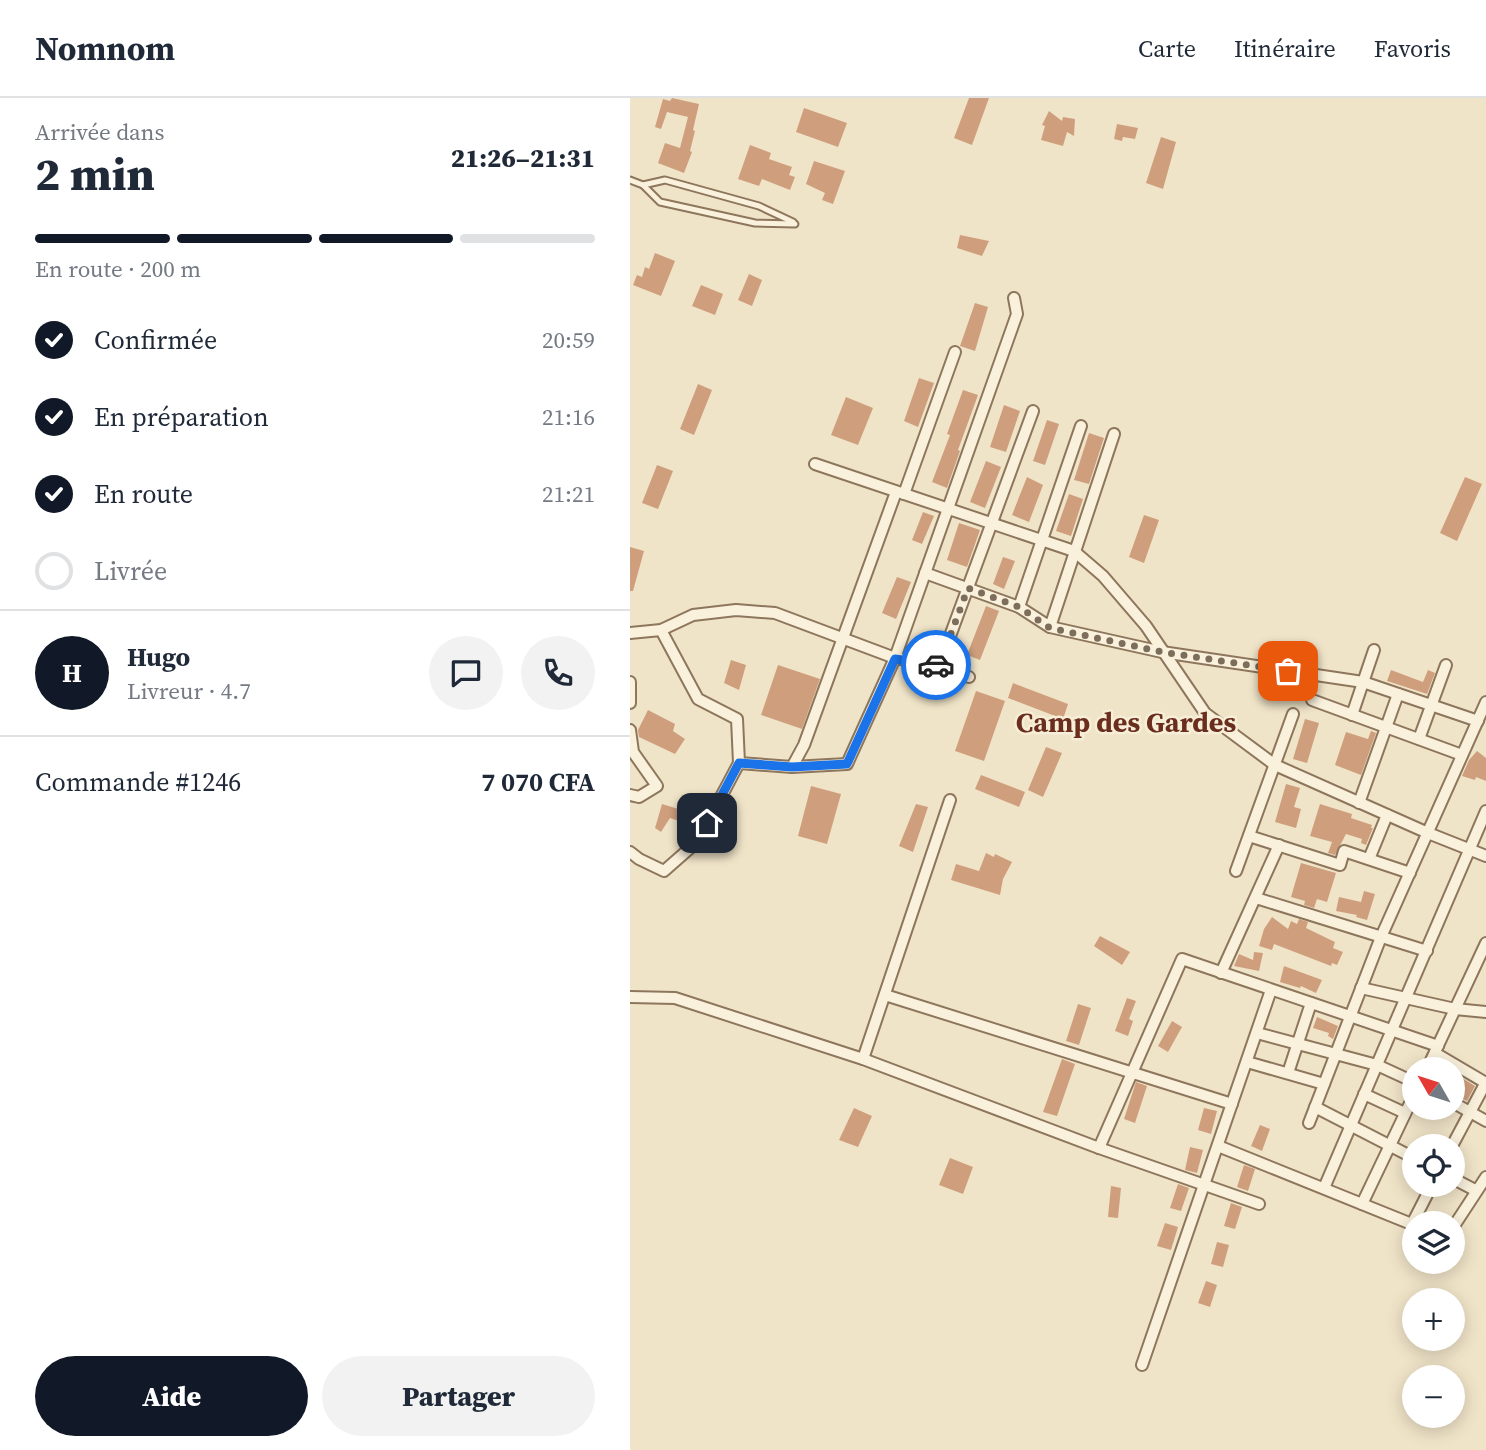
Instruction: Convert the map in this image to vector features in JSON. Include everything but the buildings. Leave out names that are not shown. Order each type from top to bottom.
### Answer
[{"type":"street","points":[[739,763],[792,767],[847,764],[895,659],[1017,314],[1014,298]]},
{"type":"street","points":[[792,767],[804,745],[842,638],[954,352]]},
{"type":"street","points":[[939,666],[1033,411]]},
{"type":"street","points":[[1019,607],[1081,426]]},
{"type":"street","points":[[1050,628],[1114,434]]},
{"type":"street","points":[[815,464],[1074,551],[1103,576],[1146,626],[1205,713],[1275,765],[1486,856]]},
{"type":"street","points":[[925,573],[1019,607],[1050,628],[1162,652],[1363,682],[1478,721]]},
{"type":"street","points":[[630,633],[661,630],[693,615],[736,610],[775,613],[895,659],[939,666],[969,677]]},
{"type":"street","points":[[630,852],[664,871],[697,842],[739,763],[737,719],[698,699],[661,630]]},
{"type":"street","points":[[1352,715],[1374,650]]},
{"type":"street","points":[[1419,739],[1446,665]]},
{"type":"street","points":[[630,682],[630,703]]},
{"type":"street","points":[[1359,803],[1398,694]]},
{"type":"street","points":[[1312,700],[1462,755]]},
{"type":"street","points":[[1309,1123],[1381,937],[1486,702]]},
{"type":"street","points":[[1236,871],[1293,714]]},
{"type":"street","points":[[630,730],[633,752],[657,786],[639,797],[630,795]]},
{"type":"street","points":[[863,1059],[950,800]]},
{"type":"street","points":[[1324,1188],[1486,811]]},
{"type":"street","points":[[1369,859],[1387,815]]},
{"type":"street","points":[[1249,836],[1340,865],[1344,851],[1410,873]]},
{"type":"street","points":[[1221,973],[1279,845]]},
{"type":"street","points":[[1256,898],[1427,951]]},
{"type":"street","points":[[1433,1057],[1486,943]]},
{"type":"street","points":[[1099,1148],[1182,960],[1349,1016],[1436,1050],[1486,1083],[1458,1134]]},
{"type":"street","points":[[1360,988],[1455,1009],[1486,1012]]},
{"type":"street","points":[[1142,1365],[1271,990]]},
{"type":"street","points":[[885,995],[1232,1104]]},
{"type":"street","points":[[630,997],[675,998],[863,1059],[1099,1148],[1259,1204]]},
{"type":"street","points":[[1288,1073],[1311,1003]]},
{"type":"street","points":[[1257,1033],[1377,1065],[1402,1076]]},
{"type":"street","points":[[1247,1062],[1324,1084]]},
{"type":"street","points":[[1364,1094],[1402,1112]]},
{"type":"street","points":[[1315,1107],[1402,1152]]},
{"type":"street","points":[[1465,1108],[1486,1121]]},
{"type":"street","points":[[1362,1204],[1402,1119]]},
{"type":"street","points":[[1218,1146],[1402,1220]]},
{"type":"street","points":[[1463,1211],[1486,1177]]},
{"type":"street","points":[[1465,1185],[1475,1191]]},
{"type":"lane","points":[[630,180],[643,185],[660,202],[755,223],[795,224],[759,205],[677,183],[665,180],[643,185]]},
{"type":"way so far","points":[[936,665],[939,666],[968,588],[1019,607],[1050,628],[1162,652],[1288,671]]},
{"type":"district","name":"Camp des Gardes","points":[[1126,722]]},
{"type":"route","points":[[707,823],[739,763],[792,767],[847,764],[895,659],[936,665]]}]
